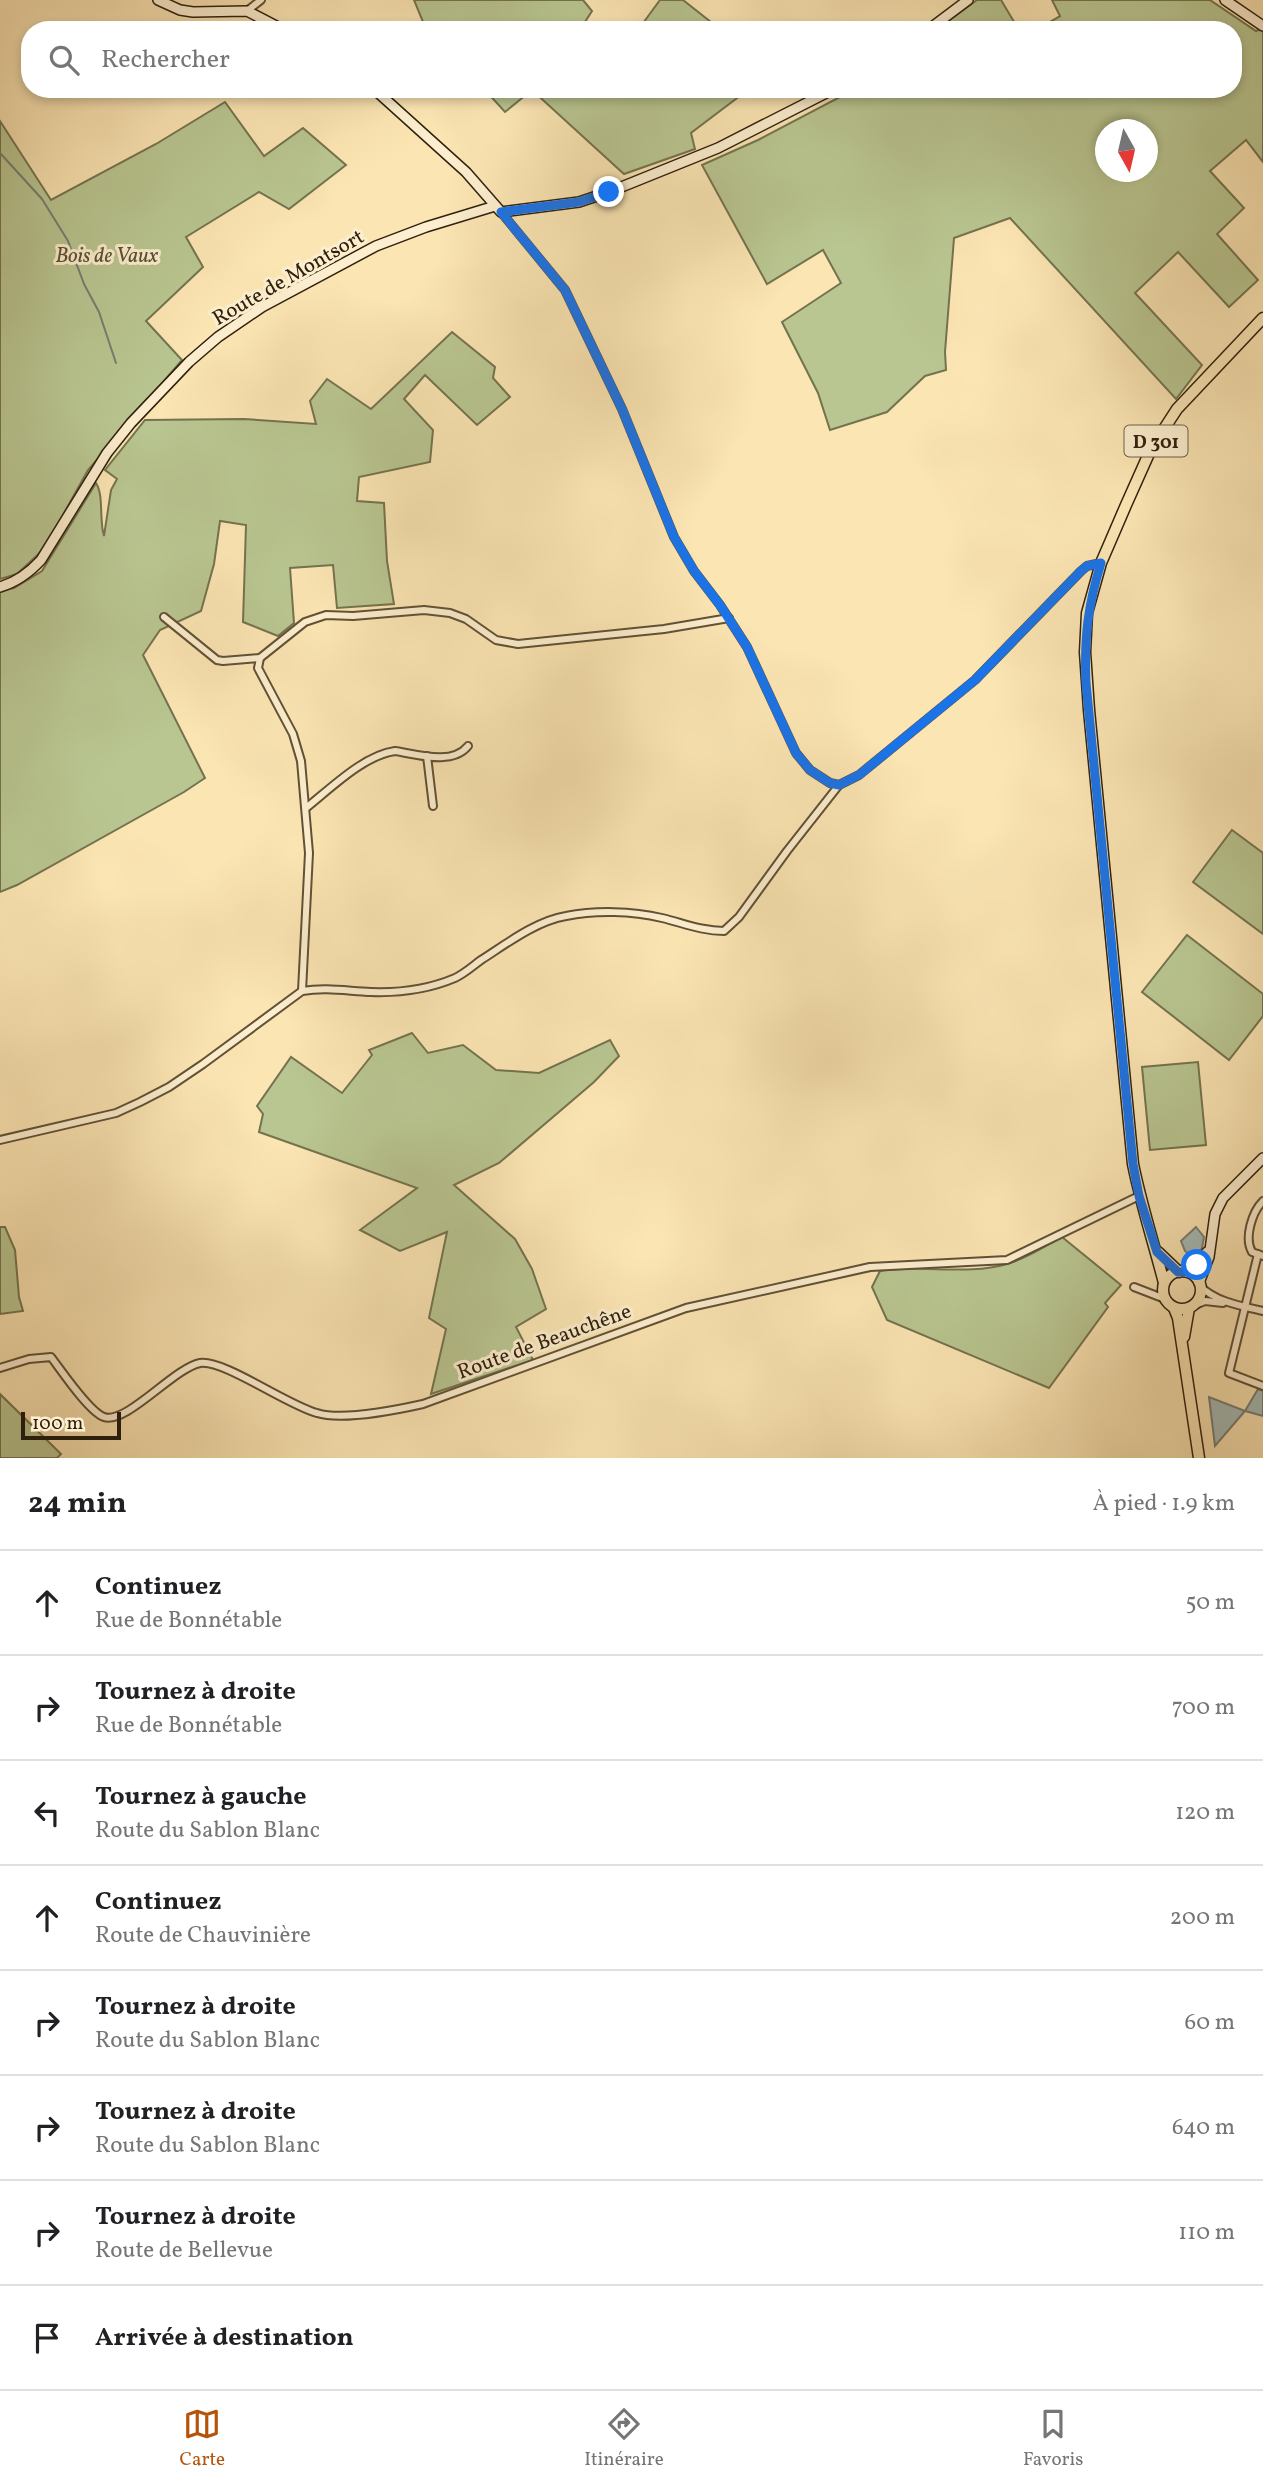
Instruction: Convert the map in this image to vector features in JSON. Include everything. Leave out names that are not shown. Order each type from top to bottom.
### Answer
[{"type":"main road","name":"D 301","points":[[1164,1284],[1139,1196],[1133,1164],[1086,683],[1087,613],[1101,563],[1151,449],[1170,419],[1213,369],[1263,318]]},
{"type":"main road","name":"D 301","points":[[1157,1252],[1182,1272]]},
{"type":"main road","points":[[1182,1348],[1191,1307],[1199,1297],[1199,1284],[1195,1277],[1182,1272],[1170,1276],[1164,1284],[1165,1299],[1174,1308],[1199,1458]]},
{"type":"main road","points":[[1174,1308],[1191,1307]]},
{"type":"street","points":[[158,0],[193,12],[247,11],[266,21]]},
{"type":"street","points":[[247,11],[261,0]]},
{"type":"street","points":[[940,21],[968,0]]},
{"type":"street","points":[[1225,0],[1263,26]]},
{"type":"street","points":[[384,98],[467,172],[565,290],[622,409],[674,537],[694,571],[747,647],[796,753],[810,770],[830,783],[839,785]]},
{"type":"street","name":"Route de Montsort","points":[[0,587],[32,571],[107,453],[131,423],[189,362],[218,337],[262,307],[376,246],[426,228],[498,209],[579,202],[609,192],[718,148],[816,98]]},
{"type":"street","points":[[0,1140],[116,1113],[170,1087],[302,990],[320,988],[390,992],[430,986],[457,977],[543,923],[565,916],[630,913],[724,931],[739,917],[839,785],[859,775],[975,680],[1012,645],[1081,571],[1087,566],[1101,563]]},
{"type":"street","points":[[164,617],[217,660],[260,658],[305,622],[326,615],[353,616],[424,610],[450,613],[466,619],[496,640],[518,644],[664,629],[729,618]]},
{"type":"street","points":[[260,658],[258,668],[293,734],[301,761],[309,853],[302,990]]},
{"type":"street","points":[[306,808],[347,775],[385,752],[452,757],[464,752],[468,746]]},
{"type":"street","points":[[427,756],[433,806]]},
{"type":"street","points":[[1263,1158],[1223,1198],[1215,1214],[1209,1257],[1199,1284],[1207,1293],[1263,1311]]},
{"type":"street","name":"Route de Beauchêne","points":[[0,1368],[29,1359],[51,1357],[87,1403],[103,1417],[115,1417],[150,1395],[180,1371],[200,1363],[219,1364],[284,1401],[319,1414],[392,1411],[423,1404],[697,1305],[870,1268],[1007,1260],[1139,1196]]},
{"type":"street","points":[[1263,1201],[1257,1206],[1248,1238],[1248,1246],[1252,1252],[1261,1255],[1229,1373],[1263,1386]]},
{"type":"street","points":[[1182,1272],[1197,1265],[1211,1244]]},
{"type":"street","points":[[1146,1291],[1164,1284]]},
{"type":"street","points":[[1134,1287],[1165,1299]]},
{"type":"street","points":[[1191,1307],[1205,1301],[1232,1303]]},
{"type":"green space","points":[[414,0],[583,0],[592,11],[586,21],[423,21]]},
{"type":"green space","points":[[660,0],[683,0],[710,21],[645,21]]},
{"type":"green space","points":[[977,0],[1001,0],[1014,21],[948,21]]},
{"type":"green space","points":[[1052,0],[1210,0],[1241,21],[1051,21],[1060,16]]},
{"type":"green space","points":[[1242,22],[1256,31],[1263,28],[1263,162],[1246,140],[1210,171],[1244,208],[1217,234],[1258,280],[1229,307],[1178,252],[1135,293],[1202,365],[1176,399],[1010,218],[954,238],[946,370],[925,376],[887,412],[830,430],[818,393],[782,322],[841,283],[823,250],[767,284],[702,165],[758,140],[838,98],[1242,98]]},
{"type":"green space","points":[[492,98],[522,98],[505,112]]},
{"type":"green space","points":[[541,98],[737,98],[691,133],[695,149],[624,174]]},
{"type":"green space","name":"Bois de Vaux","points":[[225,102],[264,156],[303,128],[346,165],[289,209],[259,192],[186,237],[203,267],[146,321],[182,360],[88,470],[44,549],[17,574],[0,579],[0,121],[51,200],[156,144]]},
{"type":"green space","points":[[452,332],[495,367],[493,378],[510,397],[477,425],[425,375],[404,399],[433,430],[430,462],[359,477],[357,501],[384,503],[387,561],[394,604],[337,608],[333,565],[290,568],[294,623],[278,636],[243,622],[246,525],[220,521],[214,564],[201,611],[160,630],[143,655],[205,778],[17,885],[0,892],[0,591],[14,588],[42,571],[96,483],[100,494],[104,536],[111,490],[117,479],[105,470],[145,420],[244,419],[316,424],[310,401],[327,379],[371,409]]},
{"type":"green space","points":[[1232,830],[1263,853],[1263,934],[1193,882]]},
{"type":"green space","points":[[1187,935],[1263,994],[1263,1016],[1229,1060],[1142,992]]},
{"type":"green space","points":[[412,1033],[428,1053],[463,1045],[496,1070],[539,1073],[610,1040],[619,1056],[594,1082],[499,1163],[454,1185],[515,1239],[532,1269],[546,1309],[516,1327],[533,1360],[431,1394],[446,1329],[429,1318],[447,1232],[400,1251],[360,1230],[417,1188],[259,1132],[263,1114],[257,1106],[291,1057],[342,1093],[372,1055],[369,1050]]},
{"type":"green space","points":[[1198,1062],[1206,1145],[1150,1150],[1142,1067]]},
{"type":"green space","points":[[0,1227],[5,1227],[15,1250],[19,1297],[23,1311],[0,1314]]},
{"type":"green space","points":[[1062,1237],[1121,1285],[1105,1303],[1108,1307],[1049,1388],[887,1320],[872,1287],[880,1271],[991,1267],[1021,1259]]},
{"type":"green space","points":[[0,1394],[61,1454],[57,1458],[0,1458]]},
{"type":"water","points":[[1196,1227],[1204,1237],[1202,1248],[1194,1258],[1185,1251],[1181,1241]]},
{"type":"water","points":[[1258,1389],[1263,1391],[1263,1416],[1245,1411]]},
{"type":"water","points":[[1209,1397],[1245,1411],[1215,1446]]},
{"type":"waterway","points":[[0,153],[42,199],[68,241],[84,284],[99,312],[116,363]]},
{"type":"route","points":[[609,192],[579,202],[501,212],[565,290],[622,409],[674,537],[694,571],[747,647],[796,753],[820,778],[839,785],[859,775],[975,680],[1012,645],[1081,571],[1097,562],[1101,563],[1087,613],[1086,683],[1133,1164],[1139,1196],[1157,1252],[1178,1272],[1185,1272],[1197,1265]]}]
